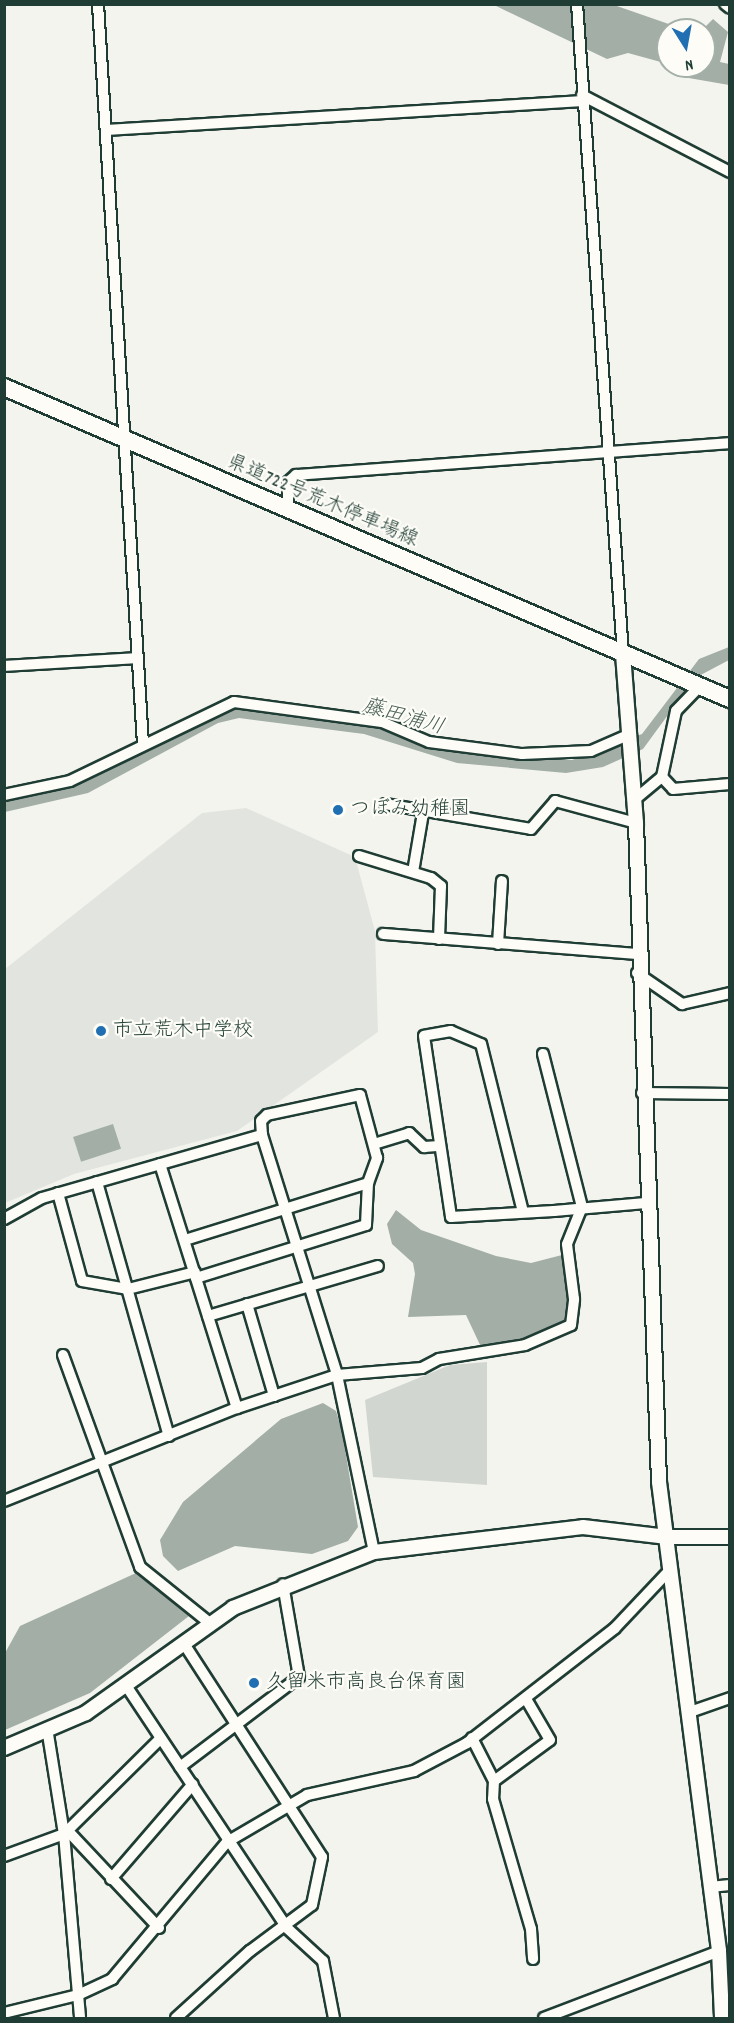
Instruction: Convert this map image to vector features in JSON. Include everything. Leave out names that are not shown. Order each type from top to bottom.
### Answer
[{"type":"main road","name":"県道722号荒木停車場線","points":[[4,387],[729,699]]},
{"type":"street","points":[[98,4],[143,743]]},
{"type":"street","points":[[577,4],[636,823],[637,973],[646,1203],[668,1572],[719,1951],[722,2019]]},
{"type":"street","points":[[726,4],[729,8]]},
{"type":"street","points":[[107,130],[582,95],[729,172]]},
{"type":"street","points":[[288,511],[288,482],[296,475],[729,443]]},
{"type":"street","points":[[4,666],[138,658]]},
{"type":"street","points":[[633,801],[662,777],[676,711],[699,687]]},
{"type":"street","points":[[4,795],[70,781],[143,743],[234,702],[382,722],[429,742],[522,754],[591,751],[628,735]]},
{"type":"street","points":[[662,777],[673,789],[729,784]]},
{"type":"street","points":[[385,804],[423,813],[531,830],[555,801],[636,823]]},
{"type":"street","points":[[413,872],[423,813]]},
{"type":"street","points":[[359,856],[413,872],[441,886],[439,939]]},
{"type":"street","points":[[498,944],[502,881]]},
{"type":"street","points":[[383,934],[638,954]]},
{"type":"street","points":[[637,973],[682,1004],[729,993]]},
{"type":"street","points":[[523,1212],[481,1044],[451,1031],[424,1036],[451,1217],[523,1212],[582,1207],[646,1203]]},
{"type":"street","points":[[4,1501],[237,1408],[337,1375],[422,1368],[439,1359],[525,1345],[571,1325],[574,1299],[567,1244],[582,1207],[543,1054]]},
{"type":"street","points":[[58,1193],[82,1281],[128,1289],[195,1275],[297,1246],[366,1225],[368,1183],[377,1158],[360,1095],[350,1093],[267,1115],[261,1121],[262,1135],[286,1208],[297,1246],[309,1286],[337,1375],[374,1552]]},
{"type":"street","points":[[642,1093],[729,1094]]},
{"type":"street","points":[[374,1144],[409,1133],[424,1147],[440,1146]]},
{"type":"street","points":[[4,1219],[58,1193],[262,1135]]},
{"type":"street","points":[[160,1164],[237,1408]]},
{"type":"street","points":[[97,1182],[169,1436]]},
{"type":"street","points":[[184,1240],[368,1183]]},
{"type":"street","points":[[208,1316],[378,1266]]},
{"type":"street","points":[[247,1304],[274,1396]]},
{"type":"street","points":[[63,1355],[140,1568],[211,1624]]},
{"type":"street","points":[[4,1748],[86,1713],[127,1687],[211,1624],[283,1584],[374,1552],[573,1527],[667,1538],[729,1537]]},
{"type":"street","points":[[4,2013],[78,1995],[112,1979],[159,1928],[227,1842],[329,1786],[414,1771],[472,1738],[526,1699],[615,1628],[668,1572]]},
{"type":"street","points":[[180,1767],[299,1677],[283,1584]]},
{"type":"street","points":[[176,2019],[250,1951],[287,1928],[312,1905],[322,1857],[184,1644]]},
{"type":"street","points":[[127,1687],[193,1784],[227,1842],[287,1928],[323,1961],[334,2019]]},
{"type":"street","points":[[687,1713],[729,1698]]},
{"type":"street","points":[[494,1781],[550,1740],[526,1699]]},
{"type":"street","points":[[48,1728],[66,1833],[80,2019]]},
{"type":"street","points":[[4,1856],[66,1833],[161,1738]]},
{"type":"street","points":[[472,1738],[494,1781],[493,1799],[531,1929],[532,1959]]},
{"type":"street","points":[[111,1879],[193,1784]]},
{"type":"street","points":[[66,1833],[159,1928]]},
{"type":"street","points":[[710,1887],[729,1885]]},
{"type":"street","points":[[544,2019],[719,1951]]},
{"type":"shaded area","points":[[494,5],[614,5],[656,20],[656,61],[628,53],[607,59]]},
{"type":"shaded area","points":[[716,22],[728,32],[720,62],[729,64],[729,85],[689,78],[716,78]]},
{"type":"shaded area","points":[[729,647],[729,660],[695,678],[643,749],[603,767],[566,773],[457,763],[364,734],[239,718],[218,723],[88,793],[5,812],[5,800],[77,785],[232,707],[382,727],[437,748],[572,760],[642,734],[699,659]]},
{"type":"shaded area","points":[[246,808],[355,857],[375,931],[378,1032],[237,1131],[74,1174],[5,1203],[5,969],[202,813]]},
{"type":"shaded area","points":[[113,1124],[121,1149],[81,1162],[73,1137]]},
{"type":"shaded area","points":[[396,1210],[421,1230],[496,1256],[531,1263],[562,1255],[572,1316],[541,1334],[481,1347],[466,1315],[408,1317],[415,1274],[413,1263],[392,1244],[387,1224]]},
{"type":"shaded area","points":[[487,1362],[487,1485],[373,1477],[365,1400],[450,1365]]},
{"type":"shaded area","points":[[323,1403],[336,1411],[342,1431],[358,1527],[348,1541],[312,1554],[235,1546],[178,1571],[163,1556],[160,1540],[183,1502],[281,1419]]},
{"type":"shaded area","points":[[136,1573],[189,1616],[90,1693],[5,1730],[5,1653],[20,1626]]},
{"type":"place","name":"つぼみ幼稚園","points":[[338,810]]},
{"type":"place","name":"市立荒木中学校","points":[[101,1031]]},
{"type":"place","name":"久留米市高良台保育園","points":[[254,1683]]},
{"type":"water label","name":"藤田浦川","points":[[403,718]]}]
